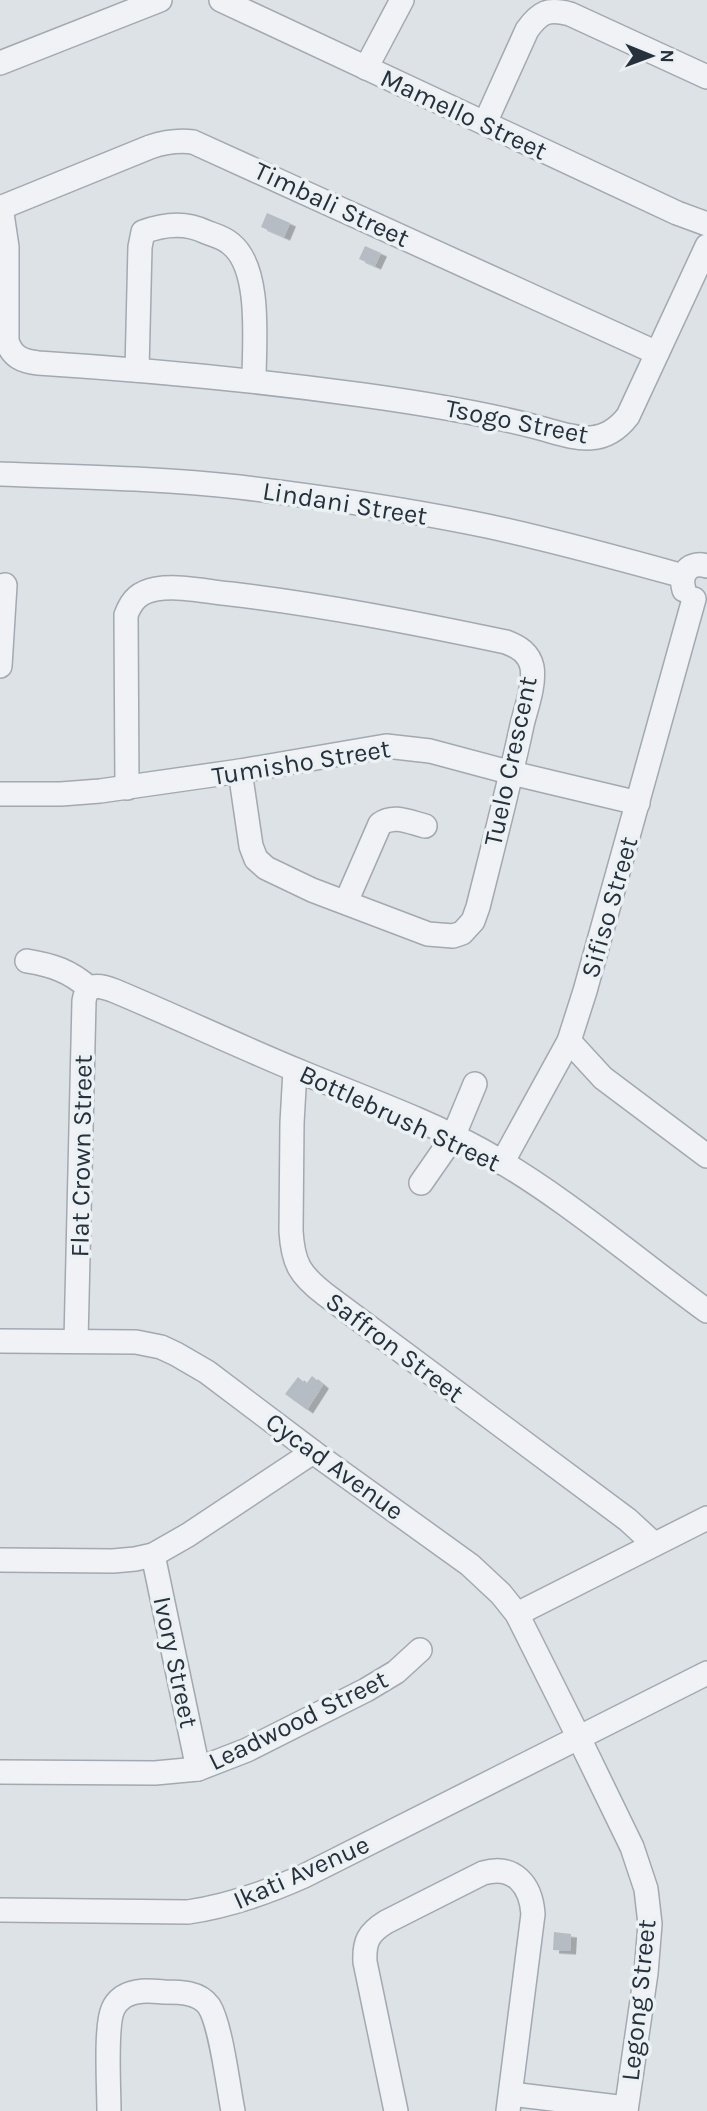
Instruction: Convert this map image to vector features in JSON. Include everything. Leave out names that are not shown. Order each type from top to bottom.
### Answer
[{"type":"street","points":[[0,62],[160,0]]},
{"type":"street","name":"Mamello Street","points":[[221,0],[677,213],[707,224]]},
{"type":"street","points":[[366,68],[402,0]]},
{"type":"street","points":[[485,123],[527,30],[536,18],[545,12],[570,14],[707,77]]},
{"type":"street","name":"Timbali Street","points":[[1,208],[164,142],[192,142],[657,353]]},
{"type":"street","name":"Tsogo Street","points":[[1,208],[8,247],[5,327],[10,351],[16,358],[27,362],[254,380],[442,407],[580,438],[593,438],[613,431],[628,416],[707,246]]},
{"type":"street","points":[[137,370],[139,247],[144,232],[161,225],[195,227],[231,243],[244,260],[253,293],[254,380]]},
{"type":"street","name":"Lindani Street","points":[[0,474],[157,480],[238,487],[354,503],[484,525],[683,576]]},
{"type":"street","points":[[701,599],[688,595],[683,589],[683,576],[691,566],[706,564]]},
{"type":"street","points":[[0,666],[5,585]]},
{"type":"street","name":"Tuelo Crescent","points":[[127,788],[126,615],[137,596],[158,589],[173,588],[258,597],[405,621],[506,642],[527,655],[532,679],[512,773],[478,907],[473,921],[462,933],[453,936],[428,934],[265,868],[256,859],[251,846],[240,771]]},
{"type":"street","name":"Sifiso Street","points":[[502,1163],[569,1041],[701,599]]},
{"type":"street","name":"Tumisho Street","points":[[0,794],[61,794],[127,788],[386,746],[430,751],[638,803]]},
{"type":"street","points":[[345,902],[380,824],[387,819],[397,818],[425,826]]},
{"type":"street","name":"Bottlebrush Street","points":[[27,961],[68,972],[97,988],[479,1149],[583,1217],[707,1311]]},
{"type":"street","name":"Flat Crown Street","points":[[76,1341],[84,1001],[86,993],[97,988]]},
{"type":"street","points":[[569,1041],[603,1078],[707,1156]]},
{"type":"street","name":"Saffron Street","points":[[295,1070],[291,1231],[296,1263],[302,1275],[628,1520],[654,1544]]},
{"type":"street","points":[[421,1183],[453,1137],[475,1084]]},
{"type":"street","name":"Cycad Avenue","points":[[0,1341],[136,1342],[176,1354],[218,1380],[471,1565],[501,1594],[517,1614],[578,1736]]},
{"type":"street","points":[[0,1560],[113,1561],[153,1555],[188,1535],[313,1452]]},
{"type":"street","points":[[517,1614],[707,1518]]},
{"type":"street","name":"Ivory Street","points":[[153,1555],[198,1769]]},
{"type":"street","name":"Leadwood Street","points":[[0,1772],[155,1773],[198,1769],[247,1750],[366,1690],[396,1672],[420,1650]]},
{"type":"street","points":[[578,1736],[707,1673]]},
{"type":"street","name":"Ikati Avenue","points":[[0,1910],[188,1912],[245,1900],[304,1876],[578,1736]]},
{"type":"street","name":"Legong Street","points":[[578,1736],[632,1847],[648,1905],[650,1924],[646,1973],[626,2109]]},
{"type":"street","points":[[396,2111],[365,1962],[366,1939],[373,1930],[386,1922],[491,1871],[509,1873],[520,1880],[528,1890],[533,1914],[510,2102],[626,2109]]},
{"type":"street","points":[[109,2111],[112,2010],[124,1996],[145,1991],[182,1992],[204,2000],[218,2032],[233,2111]]},
{"type":"building","points":[[267,213],[290,223],[284,237],[261,227]]},
{"type":"building","points":[[365,246],[381,253],[375,266],[359,259]]},
{"type":"building","points":[[312,1376],[323,1385],[307,1410],[285,1394],[298,1377],[306,1384]]},
{"type":"building","points":[[554,1932],[571,1934],[570,1951],[553,1950]]}]
